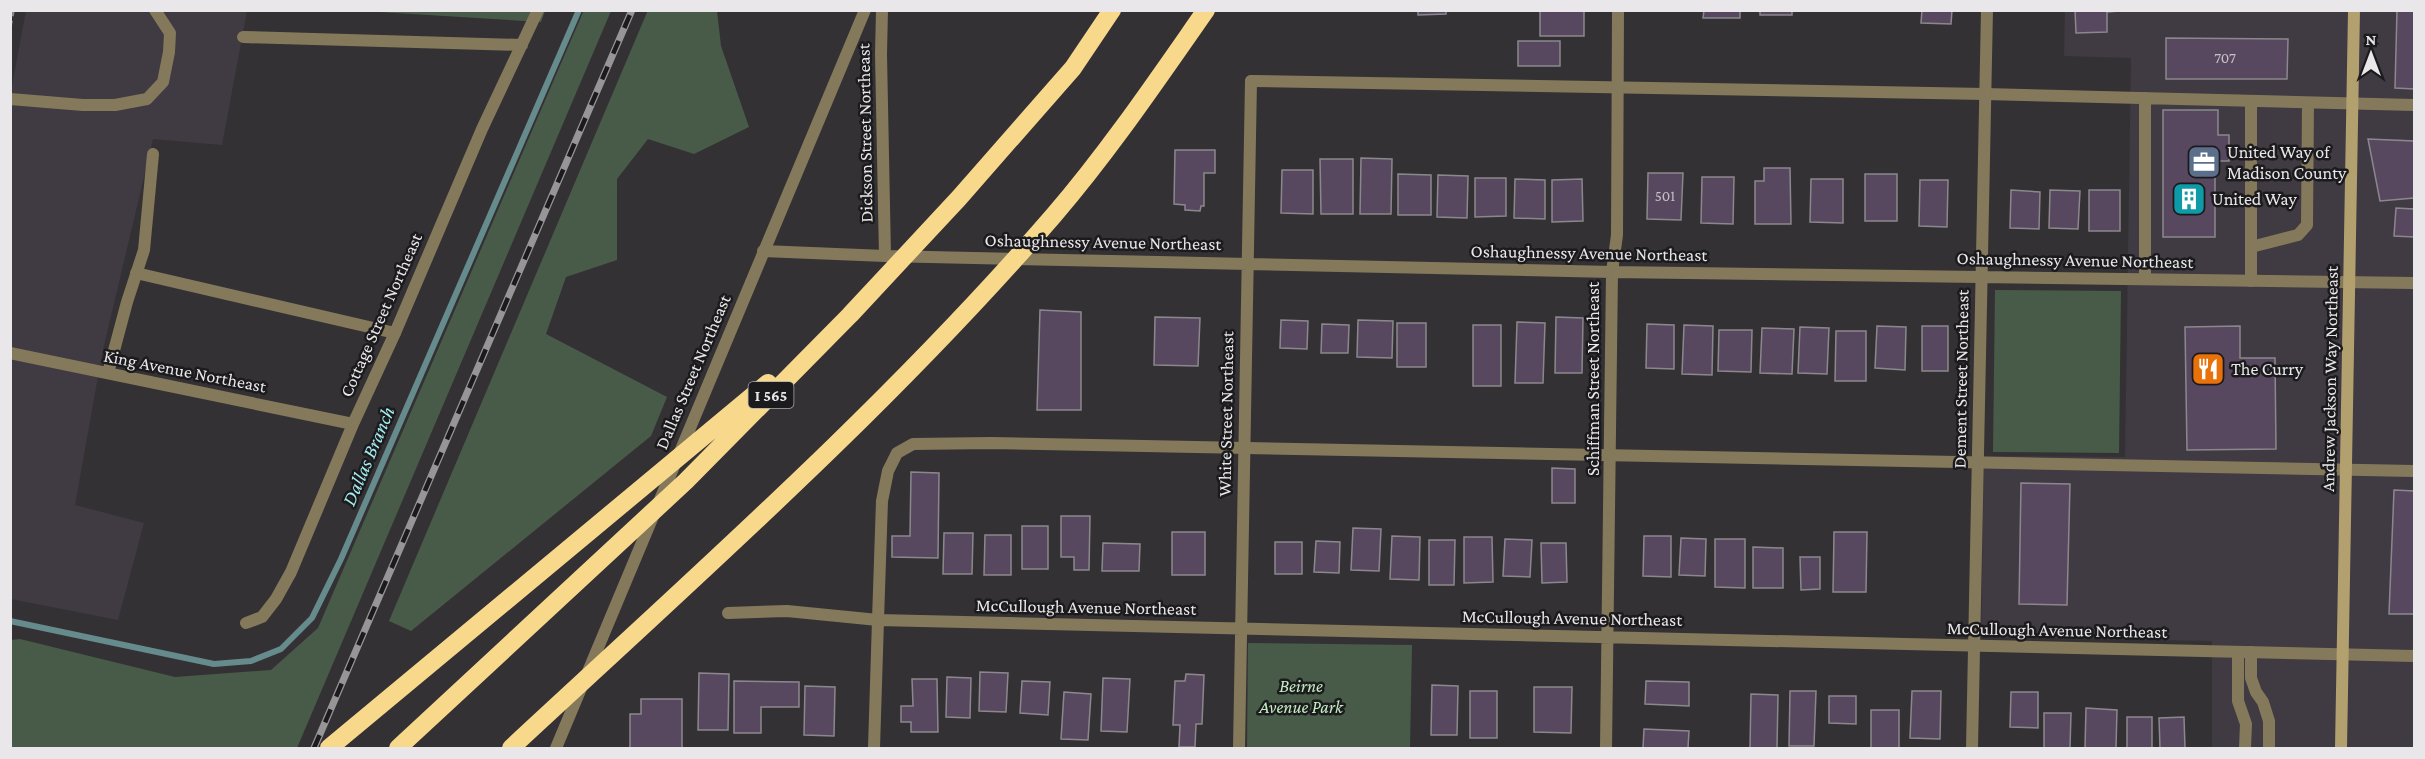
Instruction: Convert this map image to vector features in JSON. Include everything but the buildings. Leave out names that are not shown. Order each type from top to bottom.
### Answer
[{"type":"highway","name":"I 565","points":[[398,748],[686,481],[850,315],[959,198],[1073,68],[1112,10]]},
{"type":"highway","points":[[511,748],[775,503],[965,313],[1055,214],[1143,100],[1206,10]]},
{"type":"highway","points":[[329,748],[850,315]]},
{"type":"main road","name":"Andrew Jackson Way Northeast","points":[[2341,748],[2354,10]]},
{"type":"street","points":[[10,99],[83,105],[115,105],[147,99],[163,82],[169,51],[170,33],[155,10]]},
{"type":"street","name":"Cottage Street Northeast","points":[[246,623],[262,617],[291,572],[352,424],[395,333],[482,129],[538,10]]},
{"type":"street","name":"Dallas Street Northeast","points":[[556,748],[865,10]]},
{"type":"street","name":"Dickson Street Northeast","points":[[882,10],[885,256]]},
{"type":"street","name":"Schiffman Street Northeast","points":[[1606,748],[1612,272],[1617,235],[1618,10]]},
{"type":"street","name":"Dement Street Northeast","points":[[1972,748],[1986,10]]},
{"type":"street","points":[[243,37],[522,45]]},
{"type":"street","name":"White Street Northeast","points":[[1239,748],[1251,81],[1617,86]]},
{"type":"street","points":[[1617,86],[2415,105]]},
{"type":"street","points":[[2145,98],[2145,279]]},
{"type":"street","points":[[2251,101],[2251,280]]},
{"type":"street","points":[[2251,247],[2298,235],[2307,225],[2308,103]]},
{"type":"street","points":[[108,373],[144,250],[153,154]]},
{"type":"street","name":"Oshaughnessy Avenue Northeast","points":[[764,251],[885,256],[1612,272],[2415,283]]},
{"type":"street","points":[[136,273],[395,333]]},
{"type":"street","name":"King Avenue Northeast","points":[[10,353],[352,424]]},
{"type":"street","points":[[874,748],[882,501],[888,471],[897,453],[913,444],[991,443],[1611,454],[1978,464],[2415,471]]},
{"type":"street","name":"McCullough Avenue Northeast","points":[[728,613],[787,611],[878,620],[2415,656]]},
{"type":"street","points":[[2238,652],[2238,701],[2246,724],[2245,748]]},
{"type":"street","points":[[2251,652],[2251,678],[2263,702],[2269,721],[2269,748]]},
{"type":"path","points":[[10,25],[13,10]]},
{"type":"shaded area","points":[[26,11],[247,11],[222,145],[153,139],[102,354],[75,505],[144,523],[118,620],[11,599],[10,96]]},
{"type":"shaded area","points":[[2065,11],[2414,11],[2414,748],[2212,748],[2212,641],[1981,637],[1984,456],[2125,457],[2131,58],[2064,56]]},
{"type":"green space","points":[[584,10],[611,11],[297,748],[11,748],[11,640],[20,639],[175,677],[271,670],[318,628]]},
{"type":"green space","points":[[648,10],[717,11],[721,46],[749,127],[694,154],[648,139],[617,179],[617,260],[566,277],[546,334],[667,397],[651,436],[411,631],[389,621]]},
{"type":"green space","points":[[363,11],[545,11],[541,22]]},
{"type":"green space","points":[[1995,290],[2121,291],[2119,453],[1993,452]]},
{"type":"green space","name":"Beirne Avenue Park","points":[[1248,643],[1412,645],[1410,748],[1247,748]]},
{"type":"waterway","name":"Dallas Branch","points":[[10,621],[214,664],[251,661],[281,649],[312,618],[341,559],[579,10]]},
{"type":"railway","points":[[314,748],[632,10]]},
{"type":"place","name":"United Way of Madison County","points":[[2204,162]]},
{"type":"place","name":"United Way","points":[[2189,199]]},
{"type":"place","name":"The Curry","points":[[2208,369]]}]
